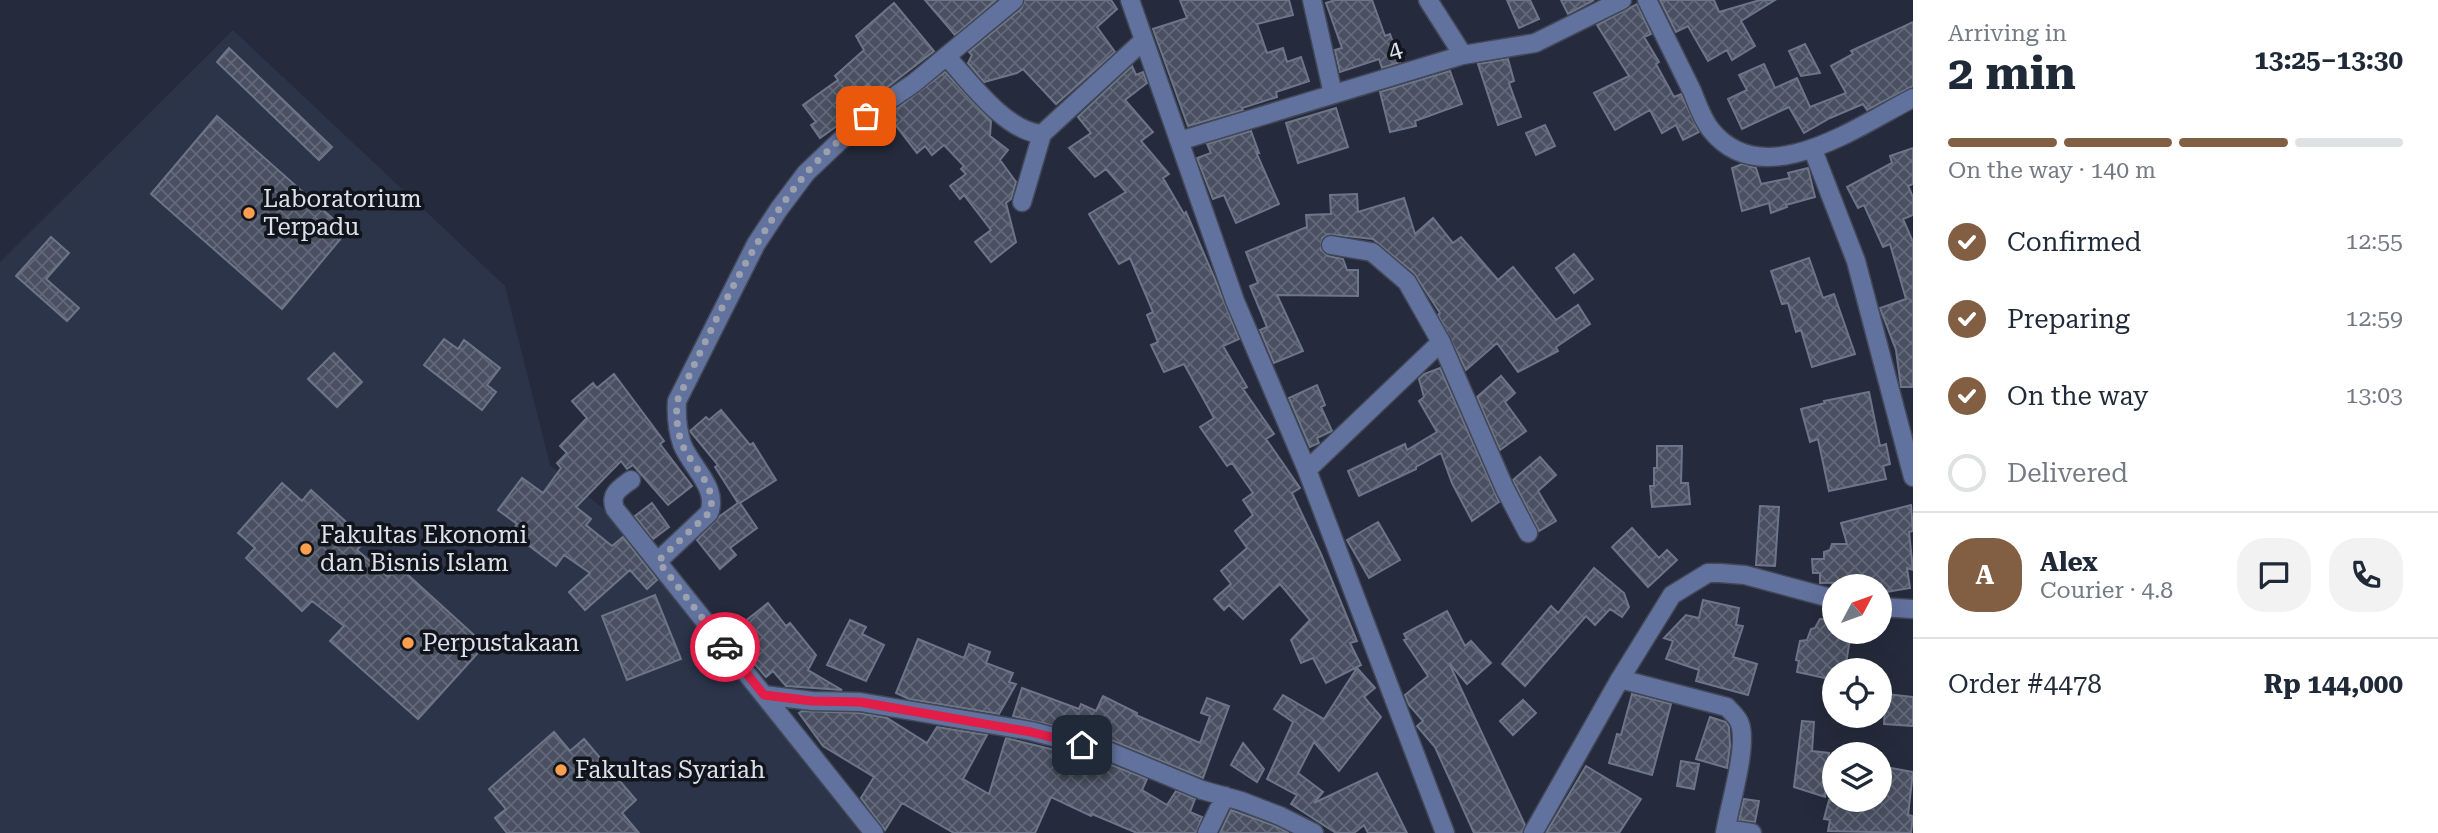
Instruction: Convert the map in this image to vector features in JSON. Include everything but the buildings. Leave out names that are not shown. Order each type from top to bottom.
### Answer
[{"type":"street","points":[[658,561],[709,513],[712,505],[712,497],[683,446],[676,423],[677,401],[756,244],[806,173],[866,116],[947,57],[1014,0]]},
{"type":"street","points":[[1130,0],[1236,301],[1307,470],[1445,833]]},
{"type":"street","points":[[1312,0],[1333,94]]},
{"type":"street","points":[[1428,0],[1464,55]]},
{"type":"street","name":"4","points":[[1179,141],[1464,55],[1535,43],[1622,0]]},
{"type":"street","points":[[1647,0],[1710,129],[1737,150],[1765,159],[1781,158],[1813,149],[1913,98]]},
{"type":"street","points":[[1022,202],[1042,134],[1144,40]]},
{"type":"street","points":[[947,57],[1005,118],[1026,131],[1042,134]]},
{"type":"street","points":[[1813,149],[1856,261],[1907,430],[1913,477]]},
{"type":"street","points":[[1331,246],[1373,252],[1407,282],[1441,342],[1505,489],[1528,533]]},
{"type":"street","points":[[1307,470],[1441,342]]},
{"type":"street","points":[[631,480],[618,490],[612,502],[874,833]]},
{"type":"street","points":[[1533,833],[1620,679],[1672,595],[1708,573],[1745,575],[1822,596]]},
{"type":"street","points":[[1892,608],[1913,609]]},
{"type":"street","points":[[1620,679],[1727,707],[1737,718],[1741,725],[1741,750],[1726,831],[1752,833]]},
{"type":"street","points":[[764,695],[812,701],[860,702],[1031,732],[1108,751],[1202,790],[1280,817],[1314,833]]},
{"type":"street","points":[[1207,833],[1224,796]]},
{"type":"shaded area","points":[[233,30],[505,286],[550,465],[617,520],[867,833],[0,833],[0,262]]},
{"type":"way so far","points":[[725,647],[658,561],[709,513],[712,505],[712,497],[683,446],[676,423],[677,401],[756,244],[779,209],[806,173],[866,116]]},
{"type":"place","name":"Laboratorium Terpadu","points":[[249,213]]},
{"type":"place","name":"Fakultas Ekonomi dan Bisnis Islam","points":[[306,549]]},
{"type":"place","name":"Perpustakaan","points":[[408,643]]},
{"type":"place","name":"Fakultas Syariah","points":[[561,770]]},
{"type":"route","points":[[725,647],[764,695],[812,701],[860,702],[942,714],[1082,745]]}]
